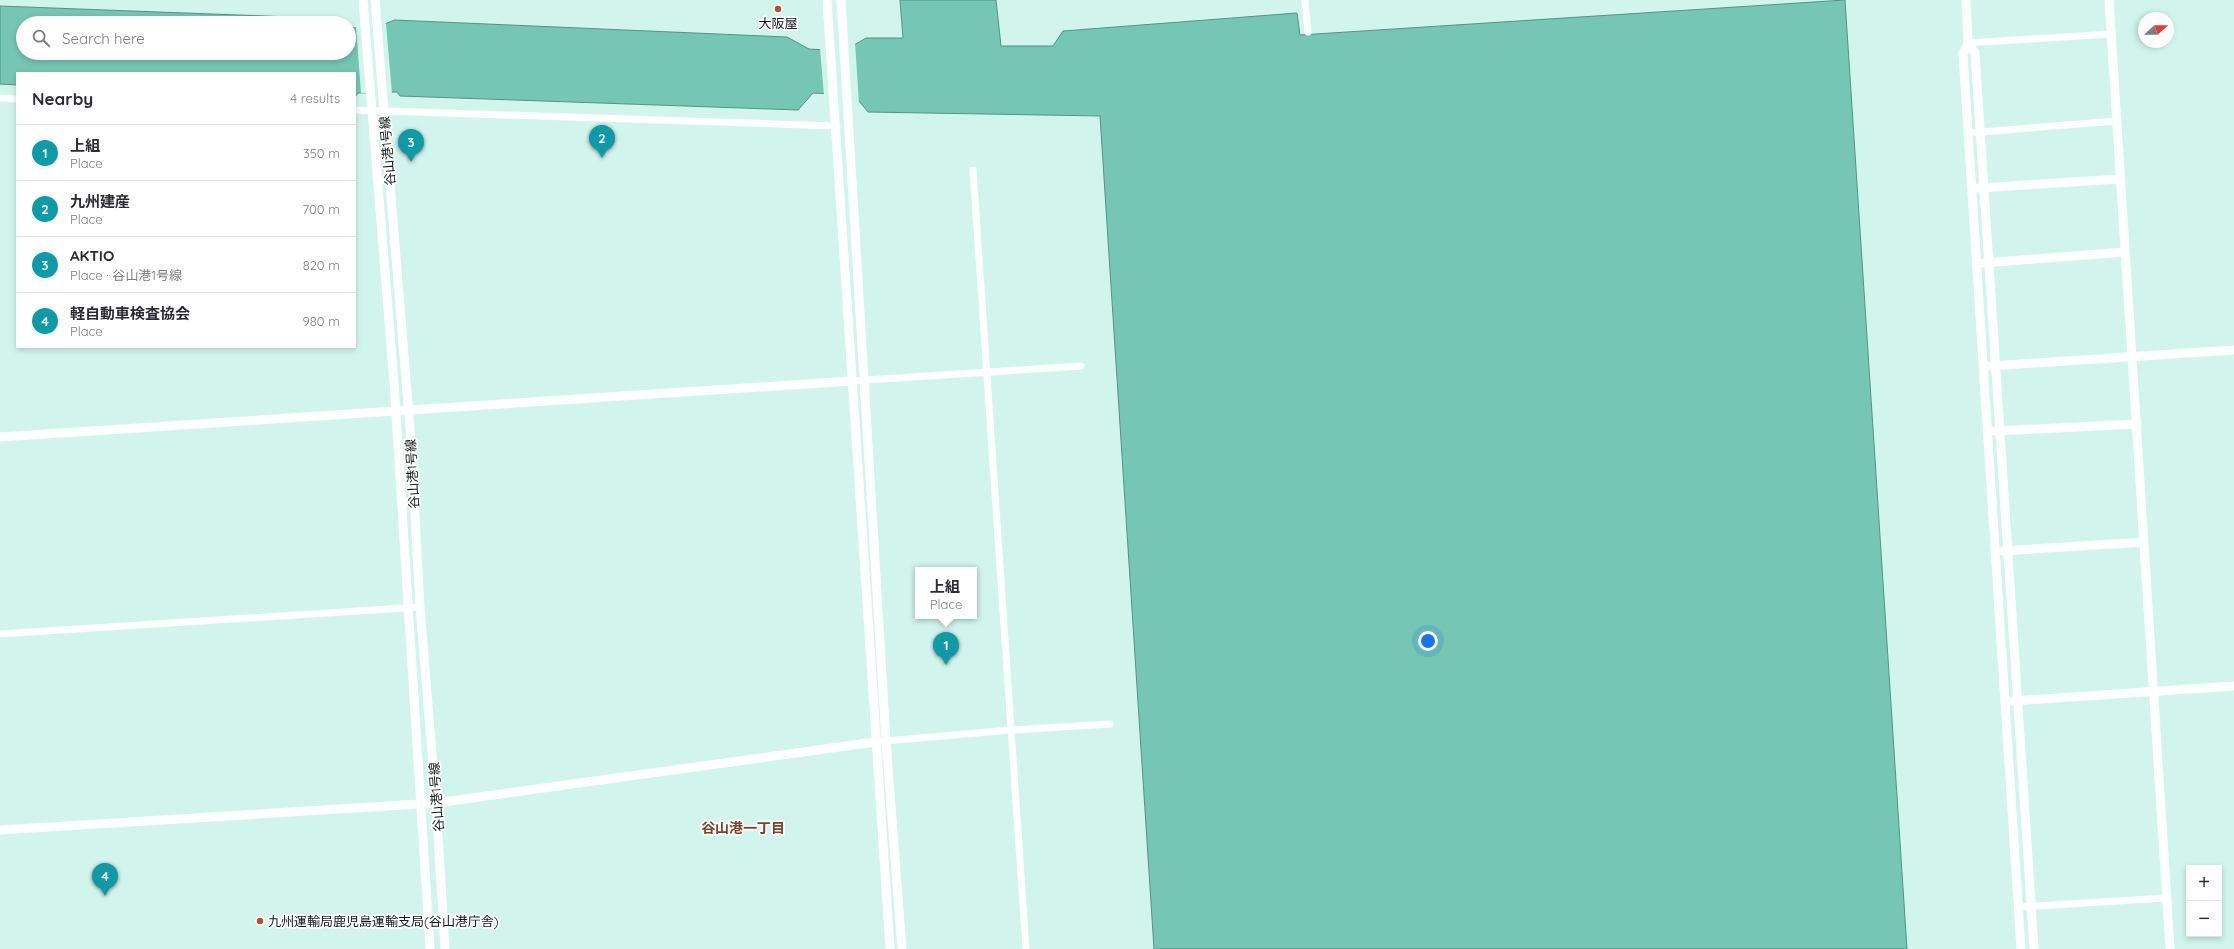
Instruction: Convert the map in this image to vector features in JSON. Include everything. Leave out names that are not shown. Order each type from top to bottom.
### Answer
[{"type":"street","name":"谷山港1号線","points":[[363,0],[395,412],[430,949]]},
{"type":"street","name":"谷山港1号線","points":[[375,0],[408,410],[420,607],[436,803],[445,949]]},
{"type":"street","points":[[828,0],[875,742],[890,949]]},
{"type":"street","points":[[841,0],[886,740],[902,949]]},
{"type":"street","points":[[1305,0],[1308,32]]},
{"type":"street","points":[[1966,0],[1968,42],[1963,54],[2021,949]]},
{"type":"street","points":[[2109,0],[2170,949]]},
{"type":"street","points":[[1968,42],[2111,34]]},
{"type":"street","points":[[1968,42],[1975,53],[2034,949]]},
{"type":"street","points":[[0,98],[16,99]]},
{"type":"street","points":[[356,110],[837,126]]},
{"type":"street","points":[[1968,132],[2117,122]]},
{"type":"street","points":[[973,170],[1026,949]]},
{"type":"street","points":[[1972,189],[2120,179]]},
{"type":"street","points":[[1976,263],[2125,252]]},
{"type":"street","points":[[1983,366],[2234,350]]},
{"type":"street","points":[[0,437],[1081,366]]},
{"type":"street","points":[[1988,431],[2137,424]]},
{"type":"street","points":[[1996,552],[2144,542]]},
{"type":"street","points":[[0,634],[420,607]]},
{"type":"street","points":[[2005,701],[2234,686]]},
{"type":"street","points":[[0,830],[436,803],[886,740],[1110,724]]},
{"type":"street","points":[[2018,907],[2166,898]]},
{"type":"shaded area","points":[[900,0],[996,0],[1001,46],[1053,46],[1063,31],[1297,13],[1300,35],[1845,0],[1907,949],[1154,949],[1100,116],[868,112],[854,95],[813,93],[798,110],[400,96],[397,92],[358,93],[356,96],[356,72],[16,72],[16,85],[0,84],[0,6],[264,16],[16,16],[16,60],[356,60],[356,28],[372,30],[394,20],[787,37],[809,49],[844,51],[866,38],[903,38]]},
{"type":"pier","points":[[386,23],[392,94],[361,93],[356,26],[372,28]]},
{"type":"pier","points":[[855,42],[859,104],[853,97],[824,96],[820,48],[844,49]]},
{"type":"place","name":"大阪屋","points":[[778,9]]},
{"type":"place","name":"九州建産","points":[[602,158]]},
{"type":"place","name":"AKTIO","points":[[411,162]]},
{"type":"place","name":"上組","points":[[946,665]]},
{"type":"place","name":"軽自動車検査協会","points":[[105,896]]},
{"type":"place","name":"九州運輸局鹿児島運輸支局(谷山港庁舎)","points":[[260,921]]},
{"type":"district","name":"谷山港一丁目","points":[[743,828]]}]
